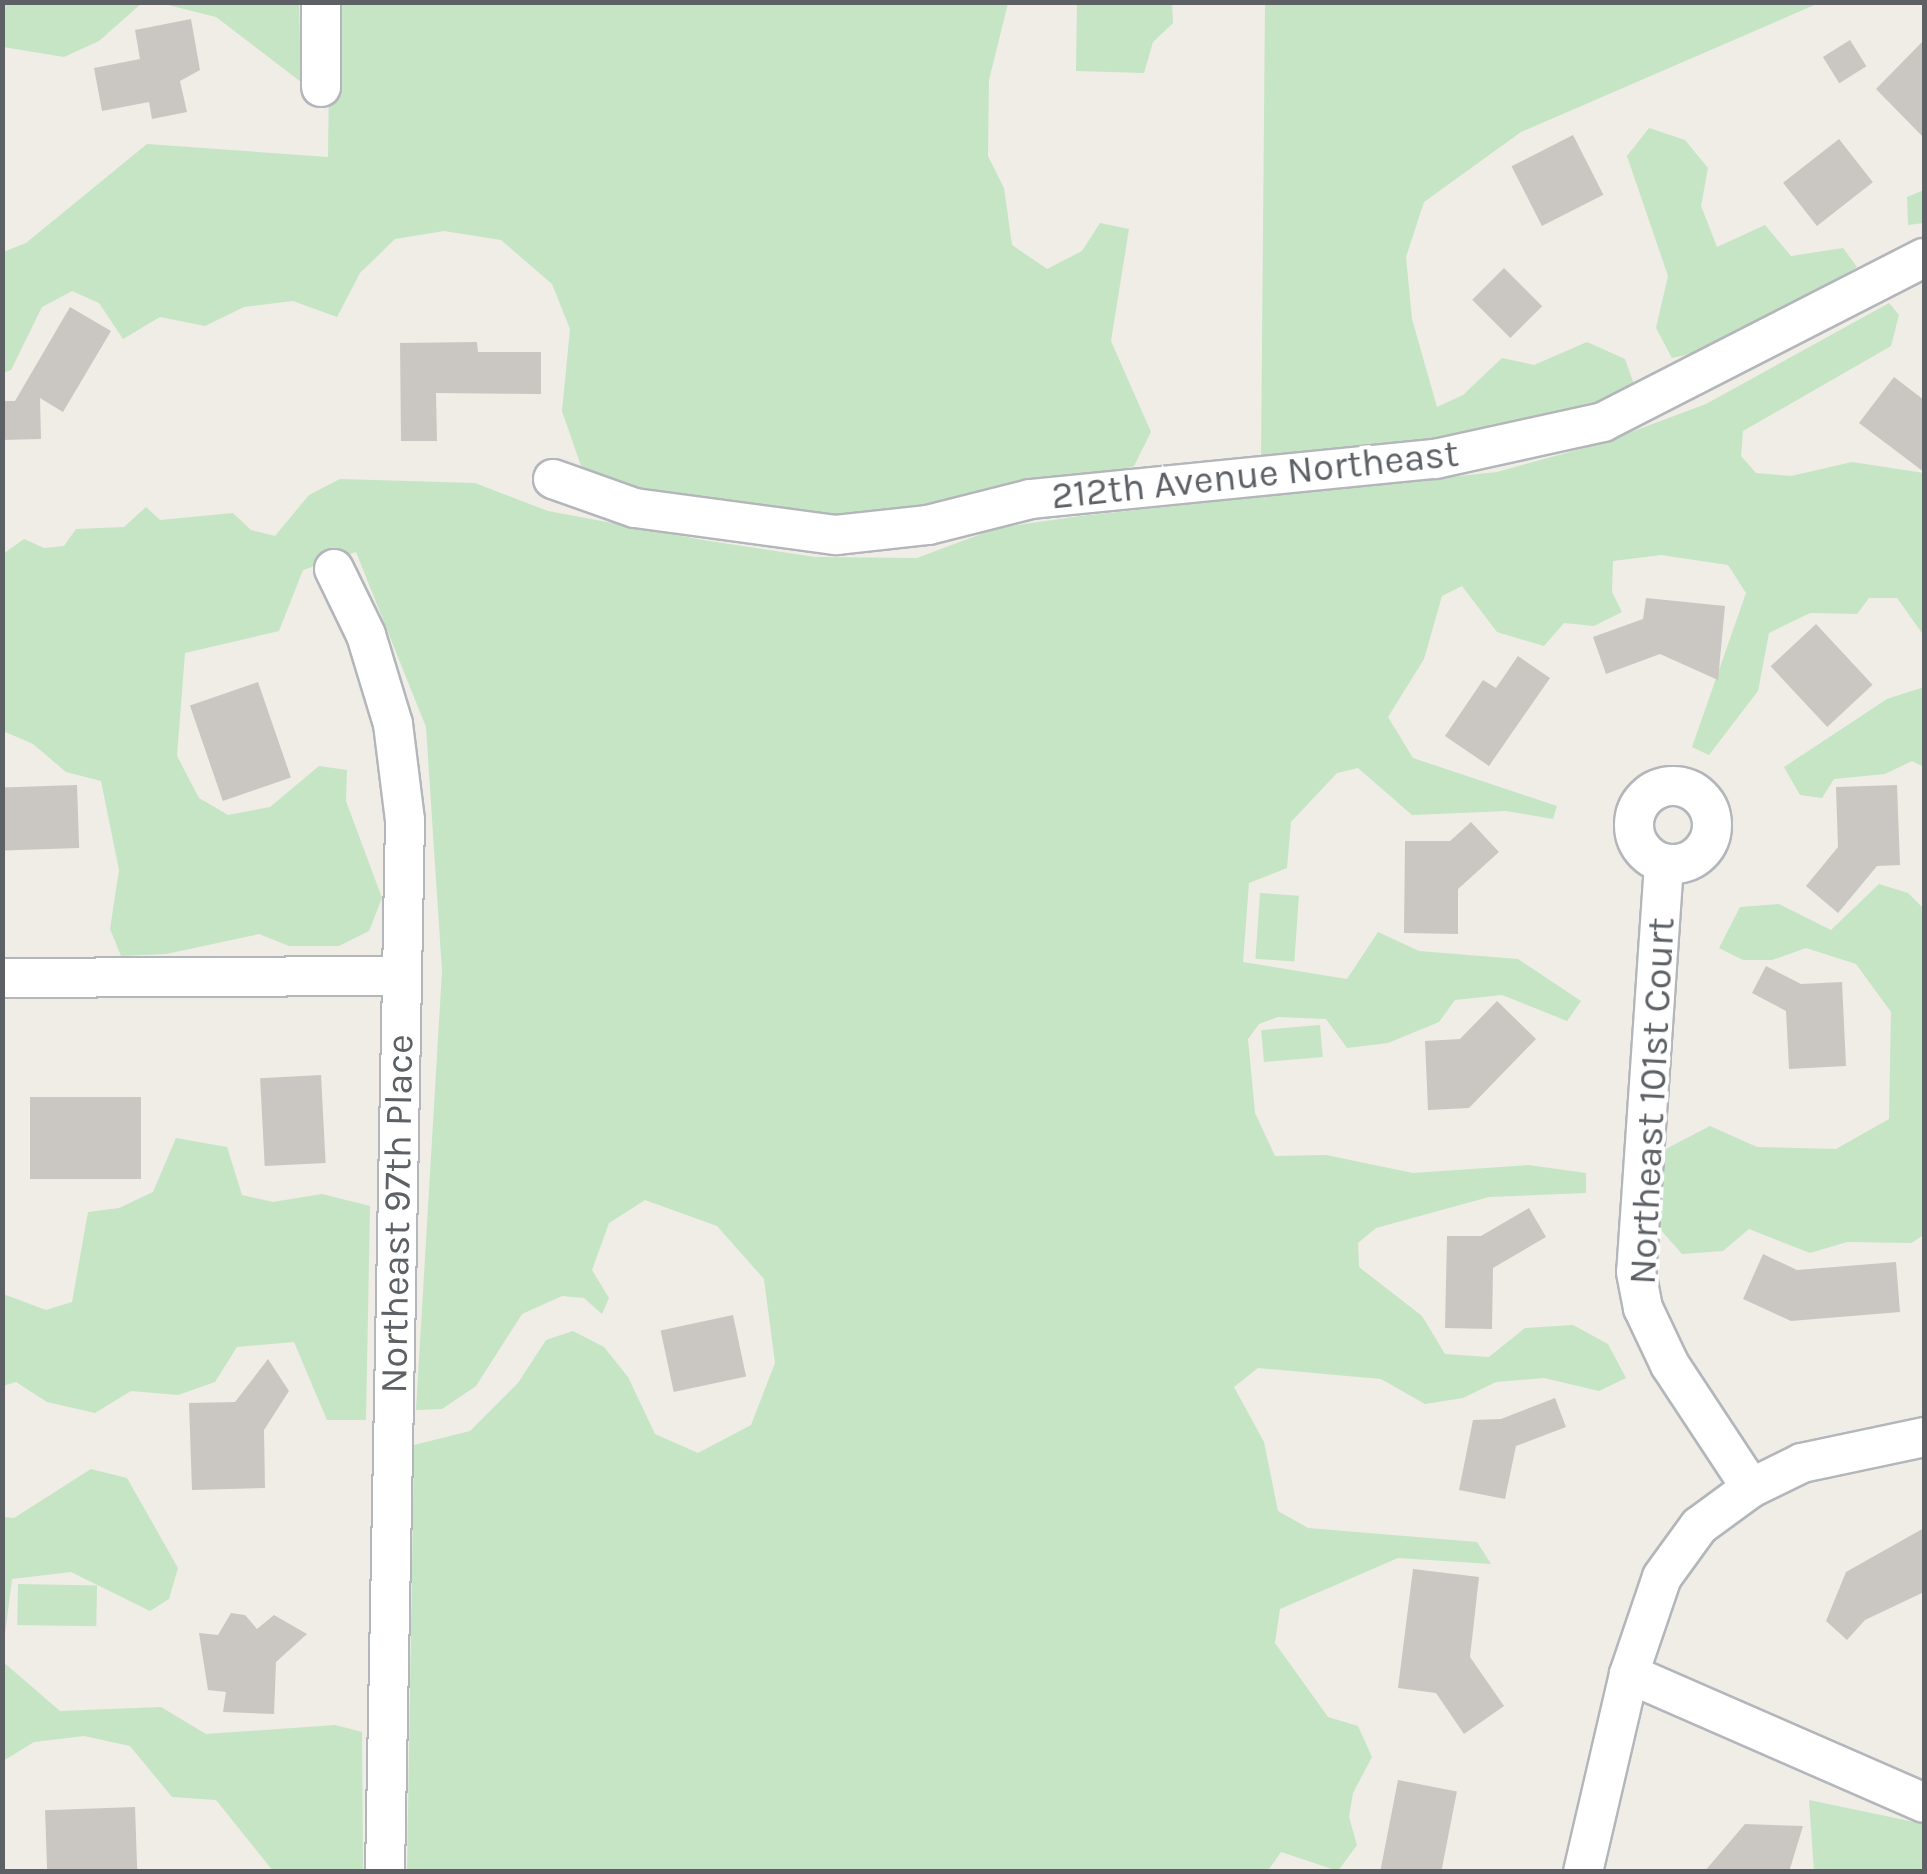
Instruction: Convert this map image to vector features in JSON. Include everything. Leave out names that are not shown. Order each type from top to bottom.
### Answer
[{"type":"street","points":[[320,2],[322,86]]},
{"type":"street","name":"212th Avenue Northeast","points":[[553,478],[635,508],[836,535],[928,524],[1031,500],[1435,458],[1603,422],[1924,258]]},
{"type":"street","name":"Northeast 97th Place","points":[[334,569],[366,636],[393,724],[405,820],[385,1872]]},
{"type":"street","name":"Northeast 101st Court","points":[[1664,864],[1636,1272],[1643,1308],[1670,1365],[1751,1488]]},
{"type":"street","points":[[2,978],[401,976]]},
{"type":"street","points":[[1584,1872],[1629,1674],[1662,1577],[1699,1526],[1751,1488],[1802,1463],[1924,1437]]},
{"type":"street","points":[[1629,1674],[1924,1803]]},
{"type":"green space","points":[[2,3],[142,3],[99,41],[64,57],[3,47]]},
{"type":"green space","points":[[160,3],[299,3],[301,82],[216,17]]},
{"type":"green space","points":[[330,3],[1008,3],[989,80],[988,156],[1004,188],[1012,245],[1047,269],[1082,251],[1100,223],[1129,229],[1111,341],[1151,432],[1134,466],[1105,476],[1010,483],[923,509],[840,521],[635,492],[581,466],[562,411],[570,329],[552,284],[501,240],[444,231],[395,239],[360,273],[337,317],[293,301],[244,307],[205,326],[160,317],[123,339],[99,303],[72,291],[42,307],[11,370],[3,373],[3,252],[26,243],[147,144],[328,157]]},
{"type":"green space","points":[[1077,3],[1172,3],[1173,23],[1153,42],[1144,73],[1076,71]]},
{"type":"green space","points":[[1265,3],[1819,3],[1521,132],[1424,202],[1406,257],[1412,319],[1437,407],[1463,395],[1502,358],[1534,365],[1587,342],[1625,359],[1636,390],[1555,419],[1446,439],[1261,458]]},
{"type":"green space","points":[[1649,128],[1685,140],[1708,168],[1701,206],[1717,247],[1765,225],[1791,256],[1843,248],[1857,267],[1718,348],[1672,358],[1656,328],[1668,276],[1627,156]]},
{"type":"green space","points":[[1924,190],[1924,223],[1908,225],[1907,197]]},
{"type":"green space","points":[[1889,303],[1899,315],[1891,346],[1743,431],[1741,456],[1756,473],[1791,476],[1852,462],[1924,473],[1924,636],[1897,598],[1869,598],[1857,614],[1810,613],[1769,633],[1758,691],[1709,755],[1692,747],[1746,593],[1728,565],[1661,555],[1613,561],[1612,592],[1622,612],[1594,626],[1564,623],[1544,646],[1497,632],[1462,586],[1442,596],[1424,659],[1388,717],[1413,758],[1557,806],[1553,819],[1506,811],[1412,815],[1358,768],[1337,773],[1291,822],[1287,868],[1249,883],[1243,962],[1347,979],[1378,932],[1419,951],[1518,959],[1581,1001],[1567,1021],[1502,995],[1455,1000],[1439,1022],[1388,1043],[1347,1048],[1326,1019],[1278,1017],[1259,1024],[1248,1039],[1255,1113],[1275,1156],[1326,1155],[1413,1173],[1528,1165],[1586,1173],[1586,1193],[1489,1197],[1376,1228],[1358,1243],[1359,1267],[1422,1316],[1445,1354],[1489,1357],[1525,1328],[1573,1325],[1608,1344],[1626,1378],[1599,1391],[1544,1378],[1496,1382],[1463,1398],[1425,1404],[1381,1379],[1258,1368],[1234,1387],[1264,1442],[1278,1511],[1308,1528],[1477,1542],[1491,1564],[1398,1558],[1280,1609],[1275,1643],[1328,1717],[1358,1726],[1372,1757],[1353,1793],[1349,1817],[1357,1845],[1338,1871],[1281,1852],[1267,1872],[407,1871],[414,1445],[470,1431],[518,1383],[546,1340],[573,1331],[604,1347],[628,1377],[655,1434],[698,1453],[751,1425],[775,1363],[764,1279],[717,1226],[645,1200],[609,1223],[592,1270],[609,1298],[602,1314],[584,1298],[562,1296],[522,1314],[476,1386],[442,1409],[416,1410],[442,971],[426,727],[356,552],[303,570],[279,631],[185,653],[177,756],[199,798],[228,815],[270,807],[319,766],[347,770],[346,801],[382,898],[369,931],[339,946],[289,946],[259,934],[166,954],[121,956],[110,929],[119,870],[101,781],[66,772],[33,744],[3,731],[3,554],[24,539],[44,548],[64,546],[76,529],[124,527],[146,507],[160,520],[233,513],[251,530],[275,536],[309,495],[340,479],[475,483],[548,511],[703,540],[815,557],[917,558],[997,528],[1497,472],[1599,444],[1706,404]]},
{"type":"green space","points":[[1924,687],[1924,767],[1912,761],[1885,774],[1834,779],[1822,798],[1800,795],[1784,767],[1887,699]]},
{"type":"green space","points":[[1879,884],[1908,893],[1924,909],[1924,1235],[1911,1243],[1847,1242],[1810,1253],[1749,1229],[1723,1251],[1682,1254],[1660,1229],[1662,1151],[1710,1126],[1757,1147],[1836,1149],[1889,1119],[1891,1012],[1856,964],[1806,948],[1772,960],[1743,960],[1719,948],[1740,907],[1779,904],[1831,930]]},
{"type":"green space","points":[[1260,893],[1299,896],[1294,962],[1255,959]]},
{"type":"green space","points":[[1320,1025],[1323,1057],[1264,1062],[1261,1030]]},
{"type":"green space","points":[[176,1138],[227,1147],[242,1195],[273,1202],[322,1194],[370,1206],[366,1420],[327,1420],[294,1342],[237,1347],[215,1382],[178,1395],[131,1391],[95,1413],[47,1402],[16,1382],[3,1386],[3,1294],[46,1310],[72,1302],[88,1212],[119,1208],[153,1192]]},
{"type":"green space","points":[[91,1469],[127,1478],[178,1568],[169,1599],[150,1611],[71,1572],[12,1579],[3,1650],[3,1517],[14,1518]]},
{"type":"green space","points":[[18,1584],[97,1585],[96,1626],[17,1625]]},
{"type":"green space","points":[[2,1661],[60,1711],[161,1707],[206,1734],[335,1725],[362,1732],[363,1871],[273,1871],[216,1800],[172,1797],[130,1746],[84,1736],[34,1742],[3,1761]]},
{"type":"green space","points":[[1809,1800],[1924,1824],[1924,1871],[1814,1871]]},
{"type":"building","points":[[191,19],[200,70],[180,81],[187,112],[152,119],[149,102],[102,111],[94,68],[140,59],[135,30]]},
{"type":"building","points":[[1850,40],[1866,66],[1839,83],[1823,57]]},
{"type":"building","points":[[1924,40],[1924,138],[1876,89]]},
{"type":"building","points":[[1573,135],[1603,195],[1542,226],[1512,166]]},
{"type":"building","points":[[1839,139],[1873,182],[1817,226],[1783,183]]},
{"type":"building","points":[[1504,268],[1542,306],[1510,338],[1472,300]]},
{"type":"building","points":[[70,307],[111,331],[63,412],[40,398],[41,439],[2,440],[2,401],[15,401]]},
{"type":"building","points":[[477,342],[478,352],[541,352],[541,394],[436,393],[437,441],[401,441],[400,343]]},
{"type":"building","points":[[1894,377],[1924,400],[1924,472],[1859,423]]},
{"type":"building","points":[[1646,598],[1725,606],[1718,680],[1660,654],[1606,674],[1593,637],[1643,619]]},
{"type":"building","points":[[1816,624],[1873,685],[1827,727],[1771,666]]},
{"type":"building","points":[[1518,656],[1550,678],[1489,766],[1445,736],[1483,680],[1496,688]]},
{"type":"building","points":[[258,682],[291,777],[223,801],[190,705]]},
{"type":"building","points":[[77,785],[79,848],[4,851],[2,788]]},
{"type":"building","points":[[1897,785],[1900,865],[1877,866],[1838,913],[1806,886],[1838,847],[1836,787]]},
{"type":"building","points":[[1471,822],[1499,852],[1458,889],[1458,934],[1404,933],[1405,841],[1450,841]]},
{"type":"building","points":[[1766,966],[1801,984],[1842,982],[1846,1066],[1789,1069],[1786,1011],[1752,993]]},
{"type":"building","points":[[1497,1001],[1536,1039],[1469,1108],[1428,1110],[1425,1041],[1460,1039]]},
{"type":"building","points":[[321,1075],[326,1163],[265,1166],[260,1078]]},
{"type":"building","points":[[30,1097],[141,1097],[141,1179],[30,1179]]},
{"type":"building","points":[[1529,1208],[1546,1237],[1493,1268],[1492,1329],[1445,1328],[1447,1236],[1481,1236]]},
{"type":"building","points":[[1763,1254],[1797,1270],[1896,1262],[1900,1312],[1791,1321],[1743,1299]]},
{"type":"building","points":[[733,1315],[746,1377],[674,1392],[661,1330]]},
{"type":"building","points":[[268,1359],[289,1391],[264,1430],[265,1488],[192,1490],[189,1403],[235,1402]]},
{"type":"building","points":[[1555,1398],[1566,1427],[1516,1446],[1505,1499],[1459,1490],[1473,1420],[1501,1419]]},
{"type":"building","points":[[1924,1528],[1924,1592],[1865,1620],[1847,1640],[1826,1621],[1846,1572]]},
{"type":"building","points":[[1413,1569],[1479,1577],[1470,1657],[1504,1706],[1464,1734],[1436,1693],[1398,1688]]},
{"type":"building","points":[[231,1613],[245,1615],[257,1629],[274,1615],[307,1634],[276,1662],[274,1714],[223,1712],[226,1692],[208,1690],[199,1633],[218,1635]]},
{"type":"building","points":[[1398,1780],[1457,1791],[1441,1872],[1380,1872]]},
{"type":"building","points":[[135,1807],[137,1872],[47,1872],[45,1810]]},
{"type":"building","points":[[1745,1824],[1803,1826],[1789,1872],[1704,1872]]}]
